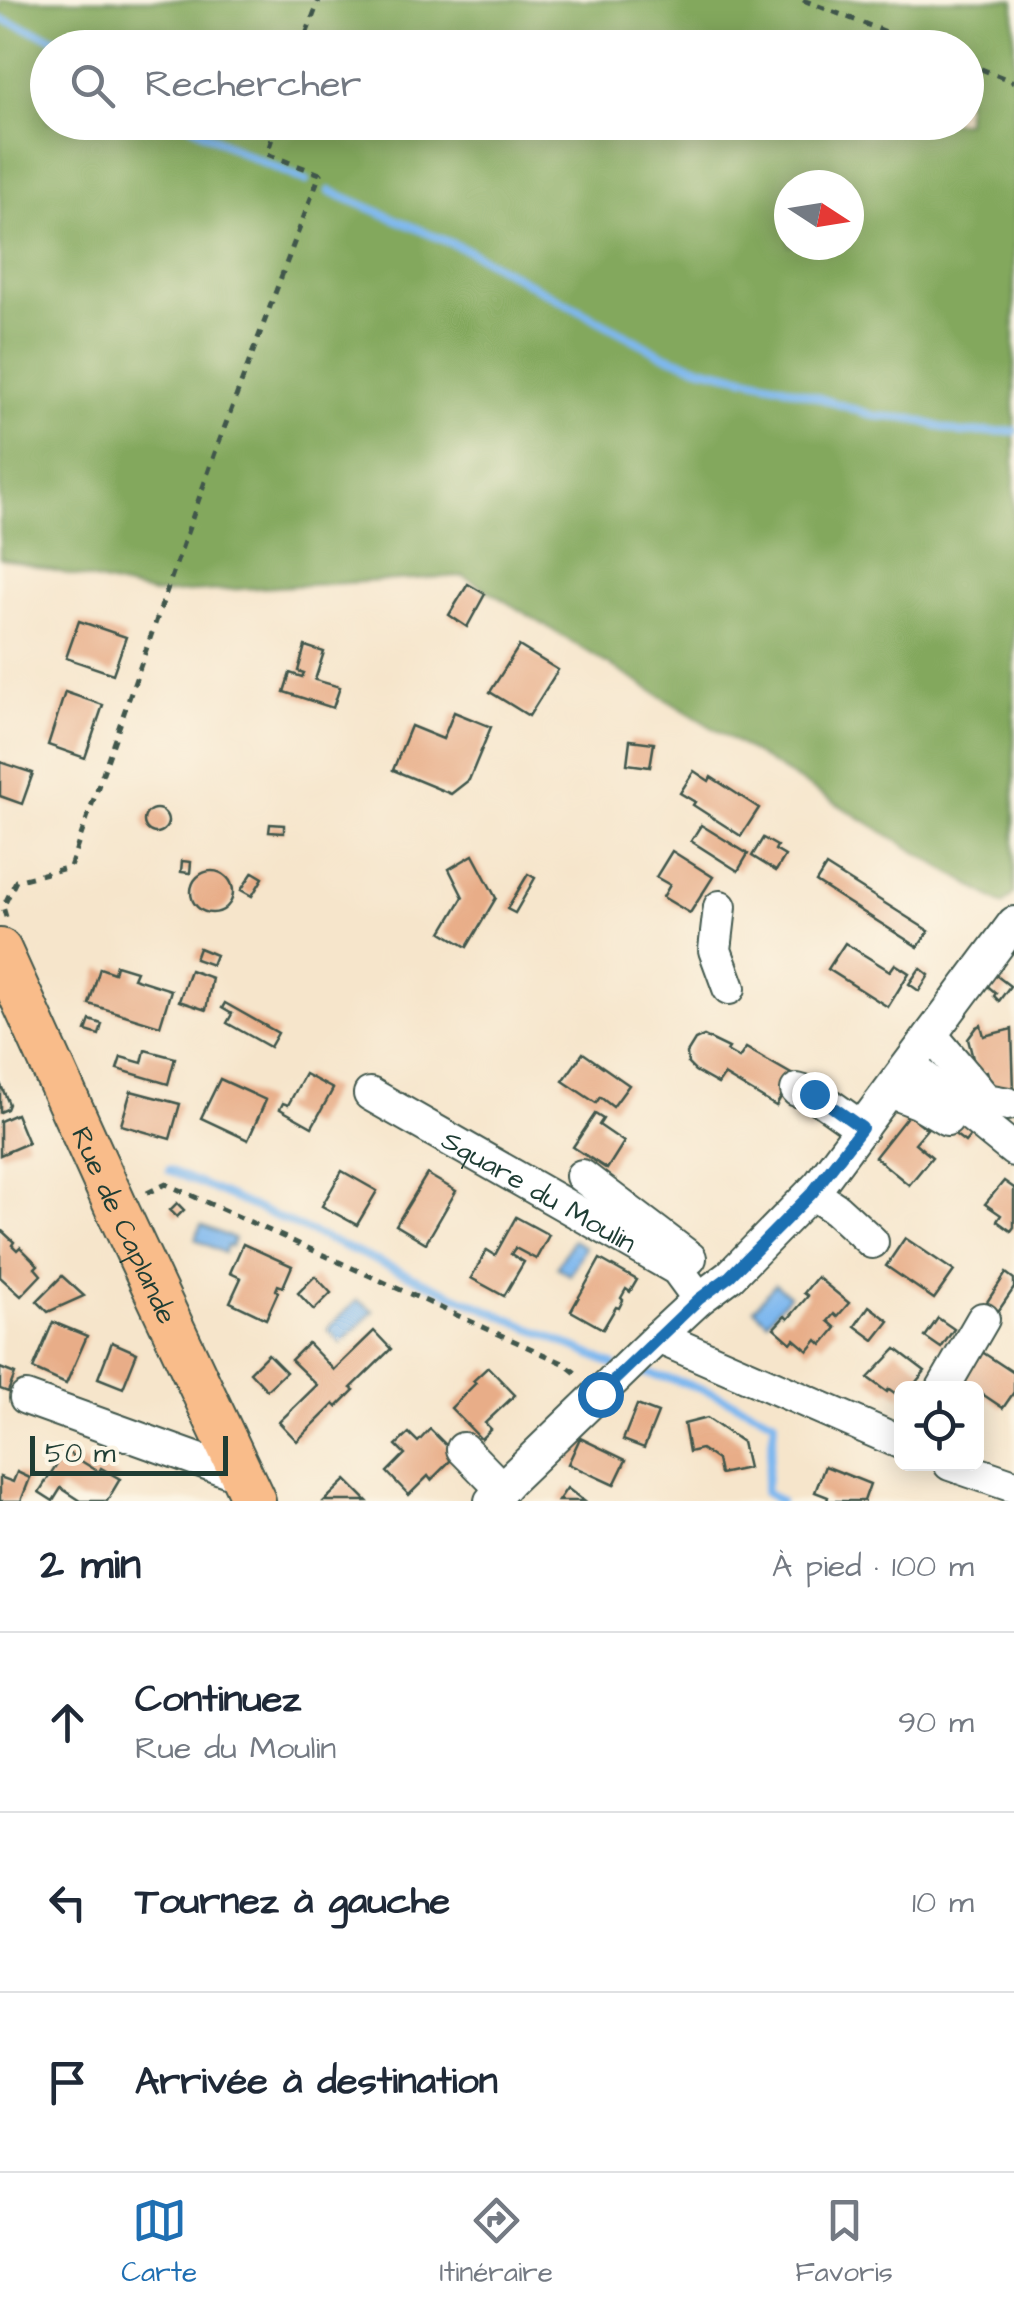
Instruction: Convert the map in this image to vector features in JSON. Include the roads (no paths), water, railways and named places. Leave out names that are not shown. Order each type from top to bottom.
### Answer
[{"type":"main road","name":"Rue de Caplande","points":[[5,938],[116,1207],[249,1488]]},
{"type":"street","points":[[720,907],[716,950],[729,988]]},
{"type":"street","points":[[462,1449],[497,1495],[658,1337],[730,1276],[812,1193],[1014,923]]},
{"type":"street","points":[[931,1035],[986,1100],[1008,1104]]},
{"type":"street","points":[[900,1078],[918,1102],[946,1120]]},
{"type":"street","points":[[900,1078],[1014,1150]]},
{"type":"street","points":[[797,1090],[814,1094],[862,1128]]},
{"type":"street","name":"Square du Moulin","points":[[370,1094],[677,1269],[707,1293]]},
{"type":"street","points":[[582,1176],[696,1263],[707,1293]]},
{"type":"street","points":[[812,1193],[872,1242]]},
{"type":"street","points":[[947,1381],[983,1319]]},
{"type":"street","points":[[658,1337],[894,1440]]},
{"type":"street","points":[[26,1398],[249,1488]]},
{"type":"street","points":[[970,1471],[1014,1486]]},
{"type":"water","points":[[201,1225],[234,1239],[231,1247],[227,1246],[224,1253],[195,1239]]},
{"type":"water","points":[[573,1240],[585,1247],[570,1275],[557,1267]]},
{"type":"water","points":[[775,1284],[789,1295],[767,1321],[754,1309]]},
{"type":"water","points":[[357,1300],[374,1311],[341,1343],[327,1329]]},
{"type":"waterway","points":[[0,19],[31,30]]},
{"type":"waterway","points":[[218,140],[306,181]]},
{"type":"waterway","points":[[330,191],[469,251],[661,354],[776,384],[875,416],[914,419],[960,433],[1014,431]]},
{"type":"waterway","points":[[169,1170],[614,1365]]},
{"type":"waterway","points":[[637,1372],[691,1385],[775,1421],[765,1492],[780,1501]]}]
